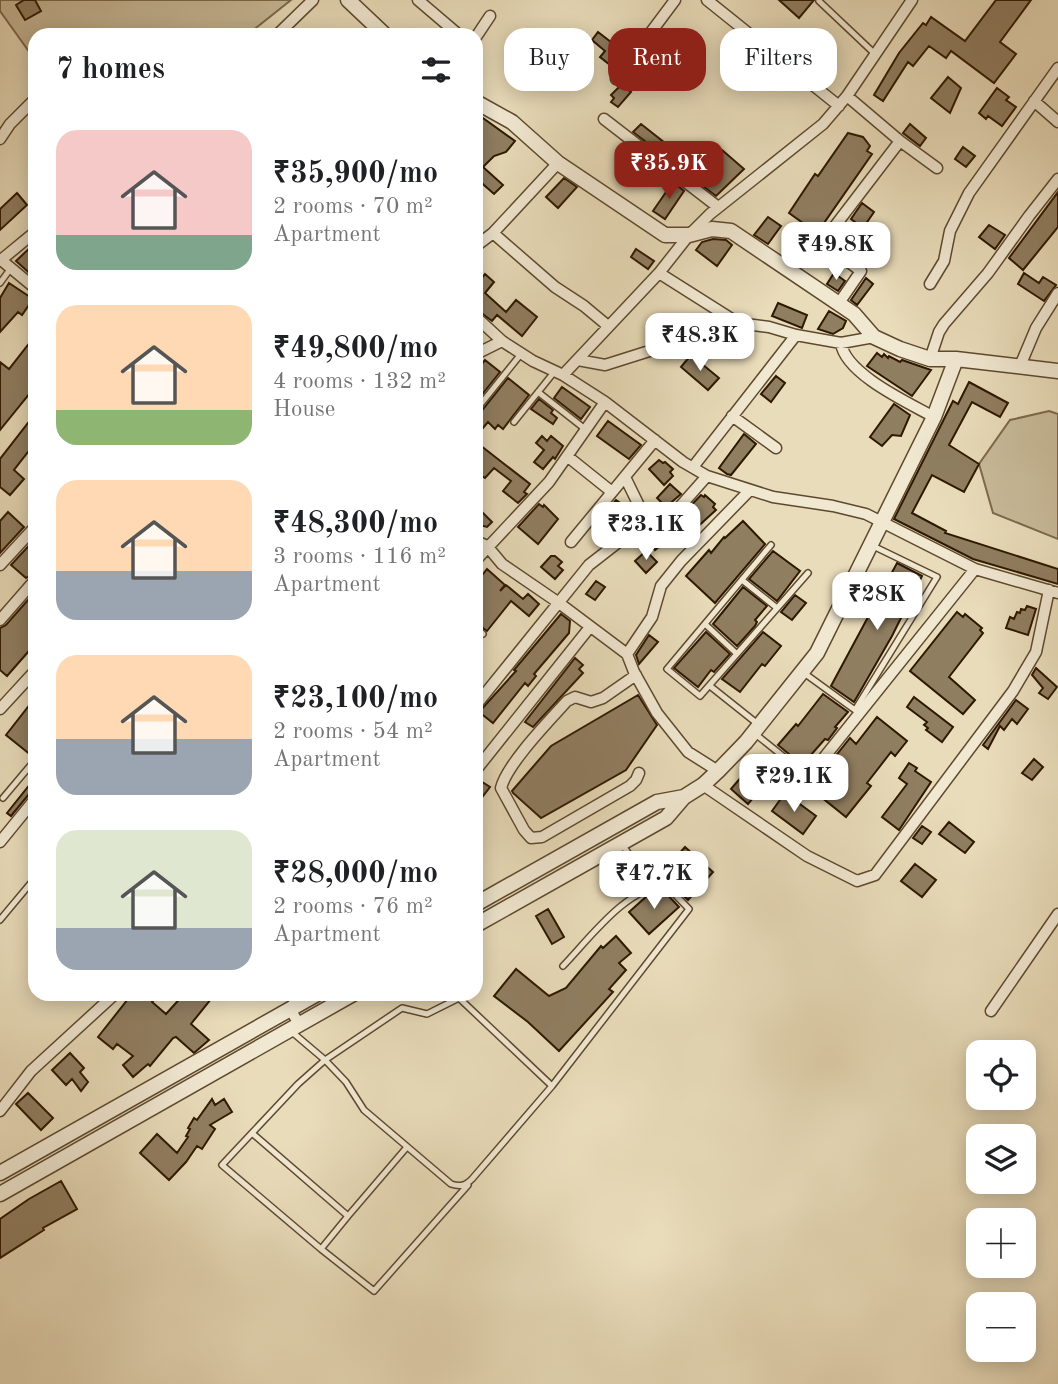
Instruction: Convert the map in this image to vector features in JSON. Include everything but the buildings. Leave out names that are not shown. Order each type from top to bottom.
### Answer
[{"type":"street","points":[[283,28],[313,0]]},
{"type":"street","points":[[348,0],[378,28]]},
{"type":"street","points":[[418,0],[451,28]]},
{"type":"street","points":[[654,28],[675,0]]},
{"type":"street","points":[[707,0],[839,106]]},
{"type":"street","points":[[559,373],[578,359],[659,274],[689,235],[719,207],[809,136],[839,106],[906,3]]},
{"type":"street","points":[[482,28],[490,16]]},
{"type":"street","points":[[930,284],[944,261],[950,231],[969,192],[1058,68]]},
{"type":"street","points":[[847,96],[937,168]]},
{"type":"street","points":[[1034,101],[1058,122]]},
{"type":"street","points":[[0,139],[28,106]]},
{"type":"street","points":[[483,106],[512,122],[558,163],[665,235],[689,235],[712,229],[731,231],[855,314],[874,337],[930,359],[956,359],[1058,371]]},
{"type":"street","points":[[604,120],[719,207]]},
{"type":"street","points":[[839,303],[861,271],[822,243],[900,141]]},
{"type":"street","points":[[483,241],[494,233],[558,163]]},
{"type":"street","points":[[930,359],[944,324],[988,273],[1029,215],[1058,180]]},
{"type":"street","points":[[494,233],[555,286],[608,326]]},
{"type":"street","points":[[28,238],[1,259],[28,282]]},
{"type":"street","points":[[659,274],[738,323],[841,343],[874,337]]},
{"type":"street","points":[[1020,366],[1036,328],[1058,293]]},
{"type":"street","points":[[483,323],[521,354],[559,373],[605,402],[707,476],[773,497],[866,514],[975,569],[1053,592],[1036,652],[1013,691],[875,875],[857,881],[826,867],[702,785]]},
{"type":"street","points":[[578,359],[605,365],[738,323]]},
{"type":"street","points":[[693,467],[796,335]]},
{"type":"street","points":[[483,350],[502,341]]},
{"type":"street","points":[[841,343],[848,360],[878,385],[934,417]]},
{"type":"street","points":[[483,921],[666,818],[684,797],[719,771],[757,729],[803,672],[831,626],[934,417],[956,359]]},
{"type":"street","points":[[483,552],[549,482],[605,402]]},
{"type":"street","points":[[732,416],[776,448]]},
{"type":"street","points":[[571,542],[655,440]]},
{"type":"street","points":[[567,456],[612,492]]},
{"type":"street","points":[[483,696],[589,565],[625,537],[676,510],[707,476]]},
{"type":"street","points":[[625,477],[648,524]]},
{"type":"street","points":[[626,654],[652,617],[661,586],[681,561],[750,490]]},
{"type":"street","points":[[0,565],[28,535]]},
{"type":"street","points":[[483,545],[502,564],[626,654],[657,713],[688,752],[719,771]]},
{"type":"street","points":[[794,795],[975,569]]},
{"type":"street","points":[[0,620],[28,588]]},
{"type":"street","points":[[483,761],[590,627]]},
{"type":"street","points":[[636,675],[603,698],[591,702],[575,697],[566,701],[504,777],[501,788],[524,830],[531,838],[542,837],[630,786],[639,773]]},
{"type":"street","points":[[0,709],[28,683]]},
{"type":"street","points":[[483,900],[657,802],[684,797]]},
{"type":"street","points":[[0,842],[28,808]]},
{"type":"street","points":[[991,1011],[1058,914]]},
{"type":"street","points":[[0,1111],[31,1071],[107,1001]]},
{"type":"street","points":[[294,1027],[290,1009],[296,1001]]},
{"type":"street","points":[[0,1173],[304,1001]]},
{"type":"street","points":[[0,1194],[340,1001]]},
{"type":"lane","points":[[819,1],[875,54]]},
{"type":"lane","points":[[0,283],[11,268]]},
{"type":"lane","points":[[483,401],[521,354]]},
{"type":"lane","points":[[514,422],[538,392],[559,373]]},
{"type":"lane","points":[[538,392],[586,430]]},
{"type":"lane","points":[[771,545],[667,669],[700,696],[808,573]]},
{"type":"lane","points":[[803,672],[855,710],[937,577],[870,545]]},
{"type":"lane","points":[[742,580],[777,608]]},
{"type":"lane","points":[[705,624],[737,654]]},
{"type":"lane","points":[[709,686],[799,769]]},
{"type":"lane","points":[[1,799],[28,768]]},
{"type":"lane","points":[[621,843],[652,886]]},
{"type":"lane","points":[[453,1001],[427,1014],[402,1008],[325,1059],[222,1165],[374,1291],[552,1086],[689,909],[666,885],[652,886],[615,910],[563,966]]},
{"type":"lane","points":[[0,920],[28,886]]},
{"type":"lane","points":[[462,1001],[552,1086]]},
{"type":"lane","points":[[294,1027],[346,1082],[357,1102],[407,1147],[451,1184],[459,1187],[467,1185],[472,1179]]},
{"type":"lane","points":[[252,1133],[348,1216]]},
{"type":"lane","points":[[321,1249],[407,1147]]},
{"type":"shaded area","points":[[0,0],[291,0],[256,28],[28,28],[28,50],[0,11]]},
{"type":"shaded area","points":[[1049,411],[1058,414],[1058,539],[993,513],[979,464],[1010,420]]}]
